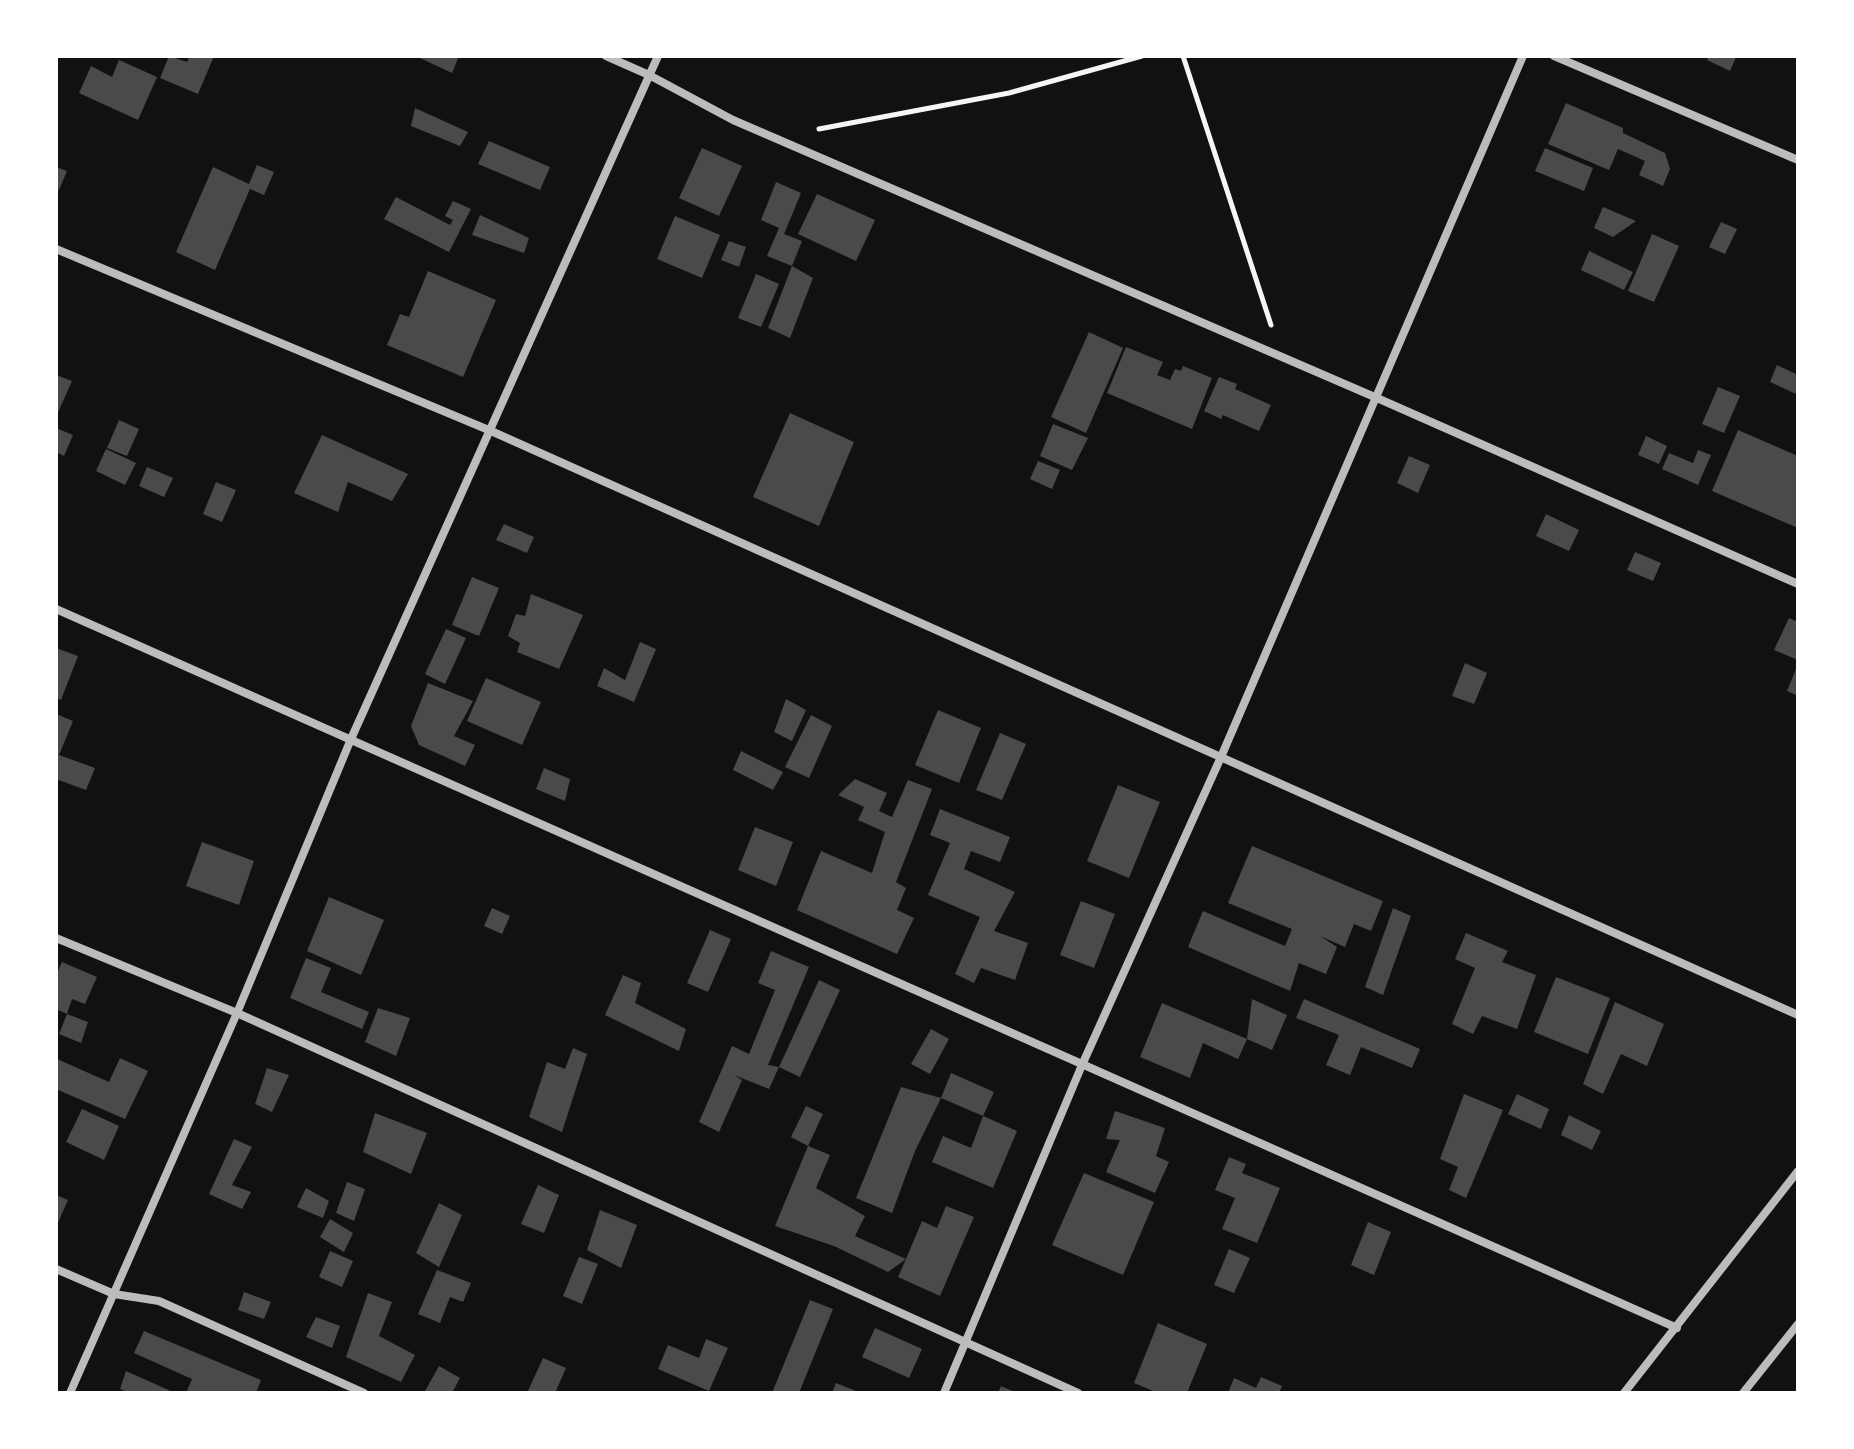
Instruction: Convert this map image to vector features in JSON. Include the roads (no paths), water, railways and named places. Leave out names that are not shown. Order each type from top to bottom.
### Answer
[{"type":"street","points":[[606,56],[733,120],[1798,584]]},
{"type":"street","points":[[70,1393],[237,1013],[351,739],[658,56]]},
{"type":"street","points":[[944,1393],[1082,1065],[1221,757],[1523,56]]},
{"type":"street","points":[[1554,56],[1798,160]]},
{"type":"street","points":[[56,249],[491,431],[1798,1015]]},
{"type":"street","points":[[56,609],[1677,1328]]},
{"type":"street","points":[[56,938],[237,1013],[1078,1393]]},
{"type":"street","points":[[1624,1393],[1798,1171]]},
{"type":"street","points":[[56,1269],[114,1294],[159,1301],[364,1393]]},
{"type":"street","points":[[1743,1393],[1798,1324]]}]
